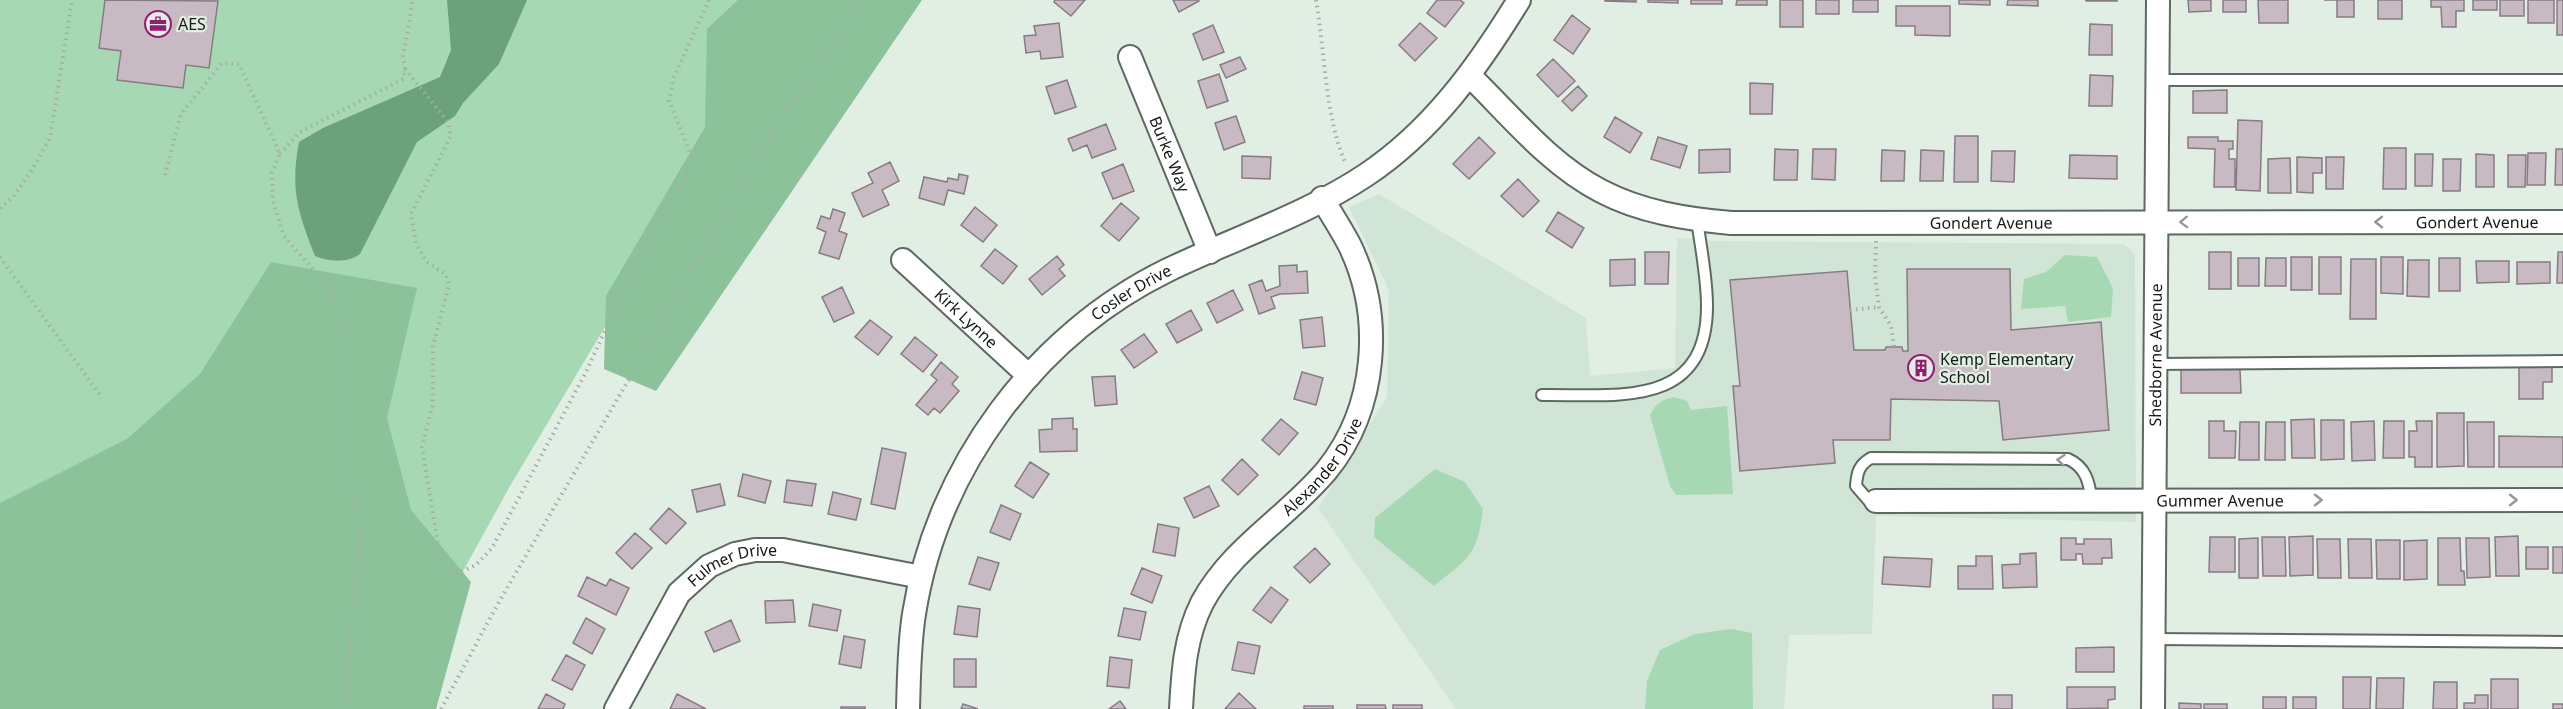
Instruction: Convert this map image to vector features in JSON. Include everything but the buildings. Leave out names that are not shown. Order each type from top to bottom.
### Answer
[{"type":"street","name":"Cosler Drive","points":[[908,709],[913,615],[921,577],[941,516],[967,460],[990,425],[1029,376],[1062,342],[1094,315],[1128,292],[1168,270],[1322,198],[1354,181],[1399,149],[1440,110],[1470,76],[1519,0]]},
{"type":"street","name":"Shedborne Avenue","points":[[2153,709],[2158,0]]},
{"type":"street","name":"Burke Way","points":[[1130,57],[1210,252]]},
{"type":"street","name":"Gondert Avenue","points":[[1470,76],[1548,153],[1600,191],[1658,212],[1697,220],[1731,223],[2563,222]]},
{"type":"street","name":"Alexander Drive","points":[[1181,709],[1183,659],[1191,630],[1202,604],[1216,580],[1233,558],[1326,470],[1346,441],[1366,388],[1371,361],[1368,302],[1350,246],[1322,198]]},
{"type":"street","name":"Kirk Lynne","points":[[903,260],[1029,376]]},
{"type":"street","name":"Gummer Avenue","points":[[1876,501],[2563,500]]},
{"type":"street","name":"Fulmer Drive","points":[[616,709],[680,593],[693,578],[709,566],[735,554],[755,550],[783,550],[921,577]]},
{"type":"lane","points":[[2157,80],[2563,80]]},
{"type":"lane","points":[[1542,395],[1631,394],[1668,385],[1695,362],[1702,342],[1707,307],[1697,220]]},
{"type":"lane","points":[[2155,364],[2563,361]]},
{"type":"lane","points":[[1876,501],[1869,501],[1856,486],[1857,474],[1862,463],[1871,458],[2068,459],[2078,464],[2084,471],[2092,501]]},
{"type":"lane","points":[[2153,639],[2563,642]]},
{"type":"path","points":[[0,208],[12,198],[30,173],[50,138],[72,0]]},
{"type":"path","points":[[341,709],[345,705],[347,693],[352,613],[358,578],[358,532],[347,455],[339,314],[333,292],[302,260],[284,236],[273,201],[272,173],[280,154],[300,132],[392,87],[403,79],[405,69],[403,56],[413,0]]},
{"type":"path","points":[[405,69],[448,122],[451,136],[411,214],[416,244],[427,262],[446,275],[449,285],[433,346],[433,403],[422,447],[441,561],[453,574],[476,565],[492,548],[586,372],[636,263],[687,177],[693,160],[669,101],[674,77],[708,0]]},
{"type":"path","points":[[441,709],[500,600],[774,131],[863,0]]},
{"type":"path","points":[[1316,0],[1339,148],[1354,181]]},
{"type":"path","points":[[165,175],[181,114],[222,63],[239,64],[280,154]]},
{"type":"path","points":[[1876,222],[1875,276],[1879,307],[1891,327],[1894,347]]},
{"type":"path","points":[[0,257],[100,395]]},
{"type":"path","points":[[1850,310],[1879,307]]},
{"type":"shaded area","points":[[0,0],[800,0],[510,486],[387,709],[0,709]]},
{"type":"shaded area","points":[[447,0],[527,0],[499,64],[463,103],[455,116],[417,142],[360,254],[338,261],[315,256],[297,200],[295,174],[299,142],[323,128],[440,77],[451,50]]},
{"type":"shaded area","points":[[738,0],[922,0],[656,391],[604,369],[606,296],[705,127],[707,29]]},
{"type":"shaded area","points":[[1379,194],[1586,318],[1590,376],[1675,368],[1677,238],[1713,241],[2124,244],[2135,254],[2136,522],[1876,516],[1872,634],[1789,635],[1784,709],[1456,709],[1318,508],[1387,397],[1389,290],[1349,207]]},
{"type":"shaded area","points":[[2065,255],[2097,257],[2113,288],[2111,317],[2068,322],[2065,306],[2021,309],[2024,279],[2046,272]]},
{"type":"shaded area","points":[[271,262],[417,288],[387,418],[411,510],[471,582],[436,709],[0,709],[0,503],[127,439],[200,374]]},
{"type":"shaded area","points":[[1674,397],[1687,401],[1691,410],[1727,406],[1733,494],[1676,495],[1670,486],[1650,415],[1659,403]]},
{"type":"shaded area","points":[[1435,469],[1465,482],[1483,509],[1478,537],[1469,555],[1456,569],[1434,586],[1374,537],[1375,518]]},
{"type":"shaded area","points":[[1731,629],[1752,633],[1753,709],[1645,709],[1647,681],[1660,650],[1695,634]]},
{"type":"place","name":"AES","points":[[158,24]]},
{"type":"place","name":"Kemp Elementary School","points":[[1921,368]]}]
